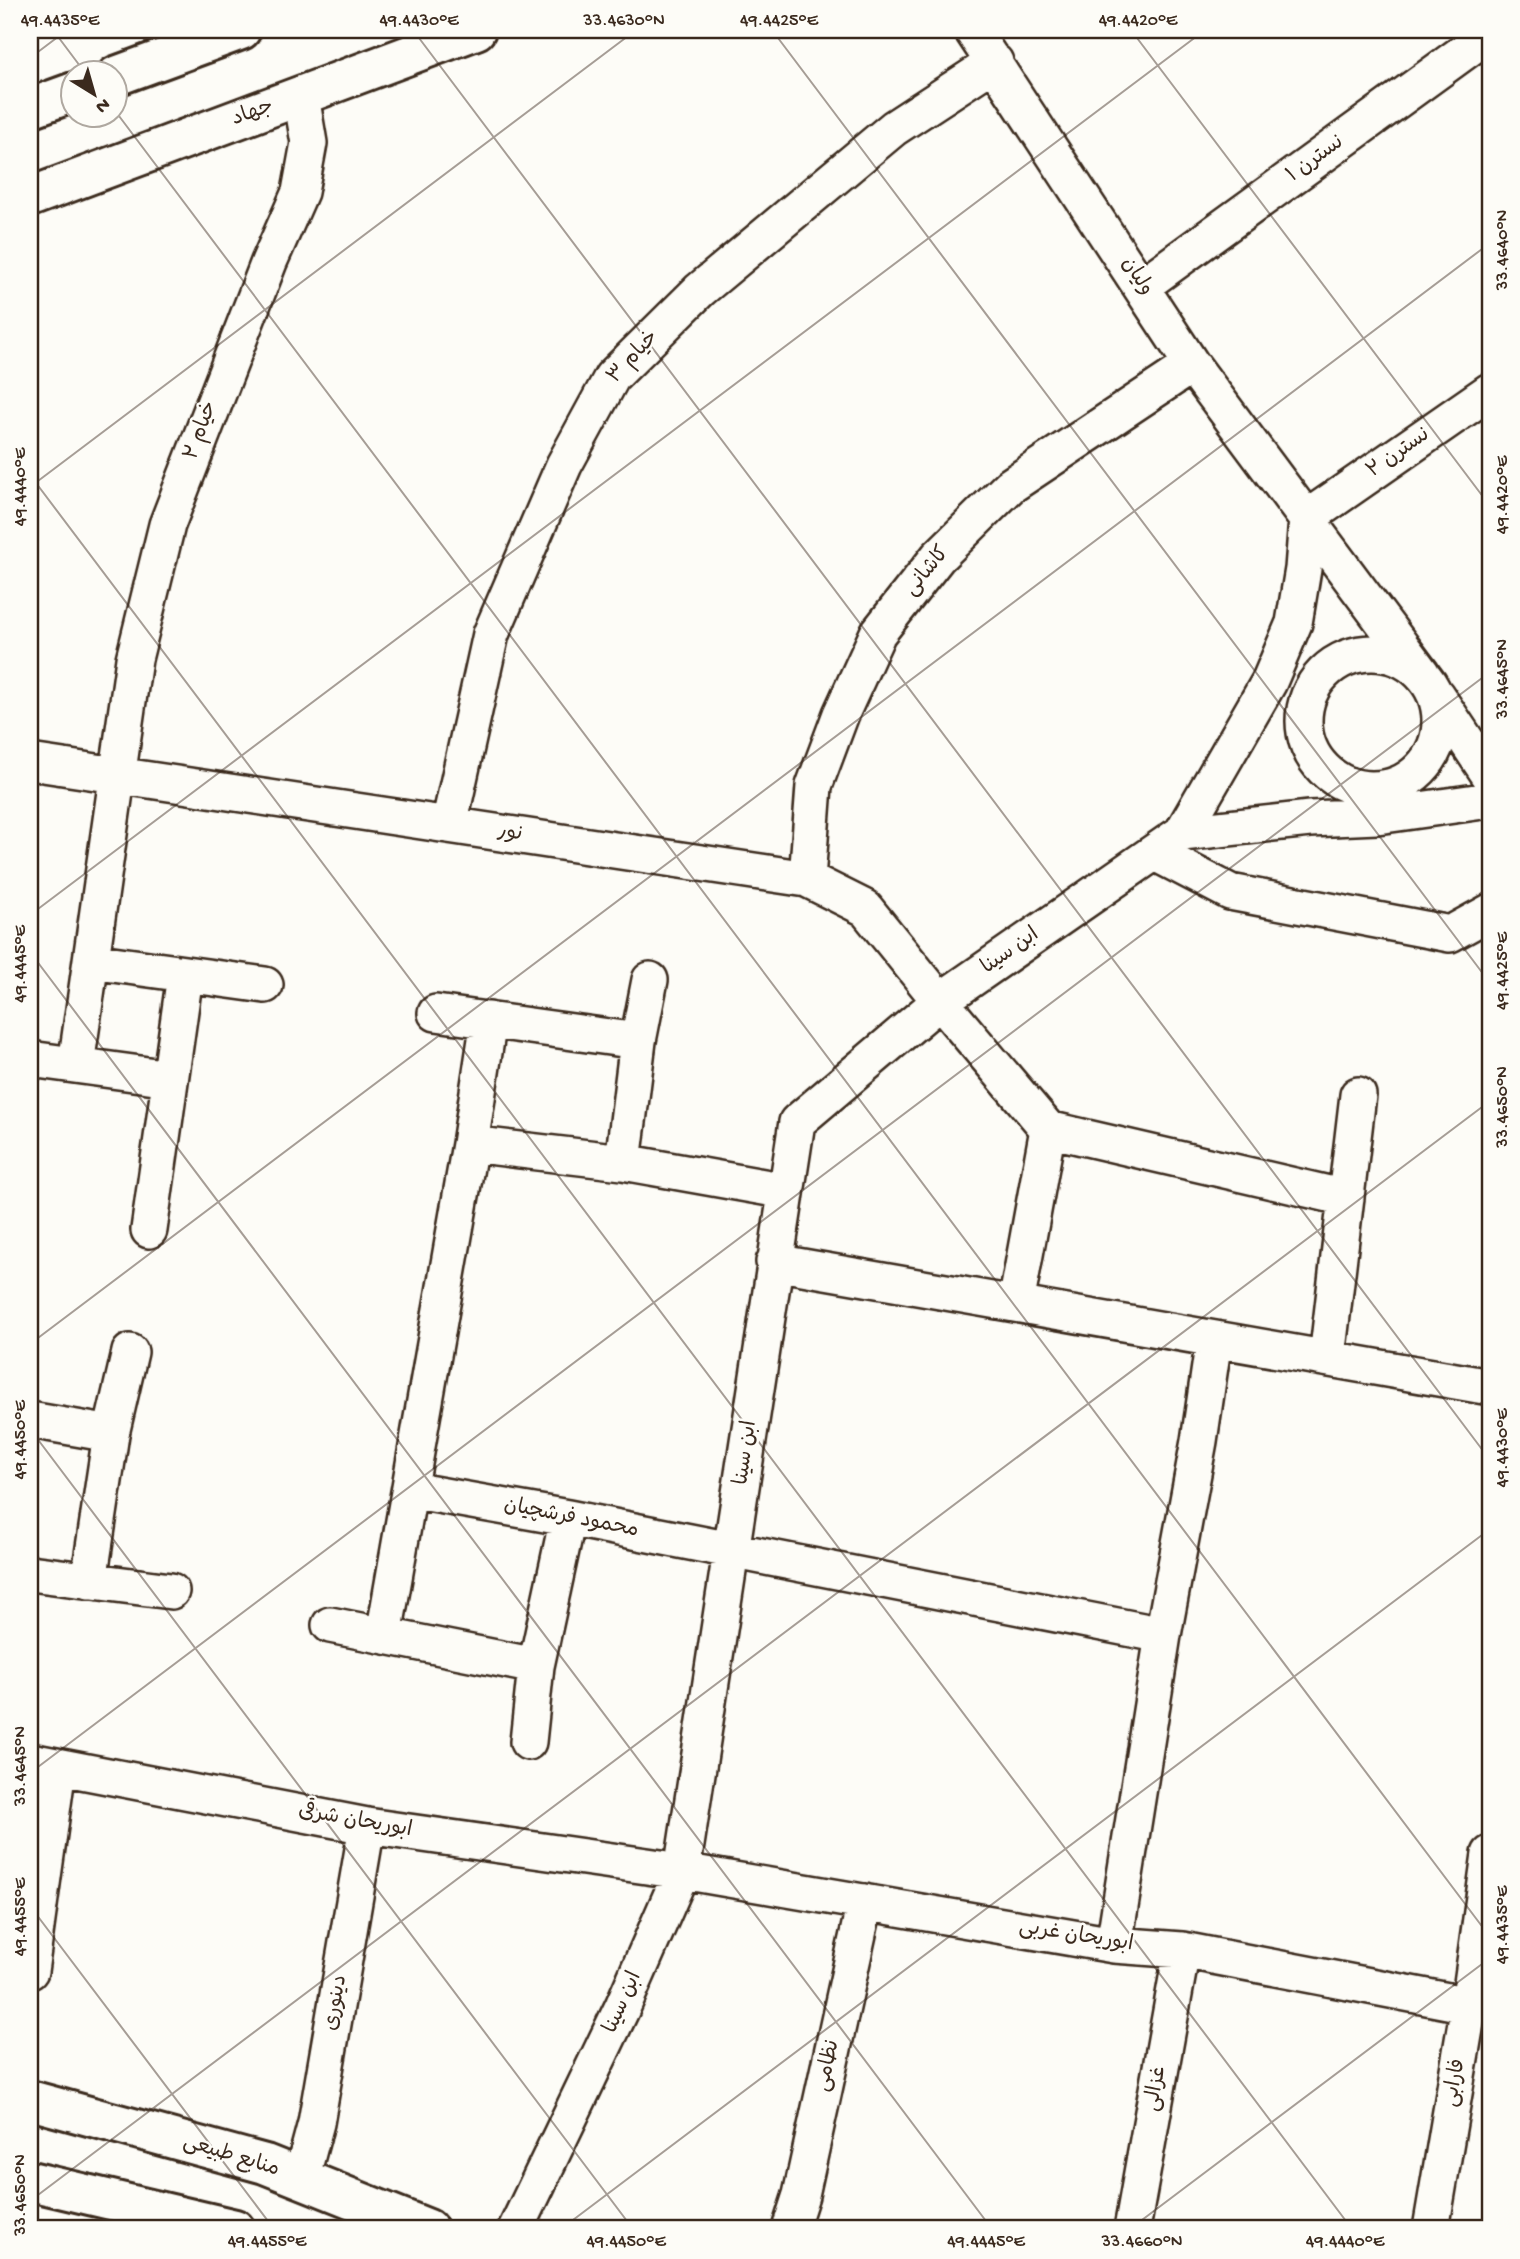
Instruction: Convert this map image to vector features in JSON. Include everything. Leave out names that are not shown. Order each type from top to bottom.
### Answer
[{"type":"main road","points":[[130,71],[241,30]]},
{"type":"main road","name":"جهاد","points":[[30,197],[476,30]]},
{"type":"main road","points":[[30,108],[60,97]]},
{"type":"main road","name":"منابع طبیعی","points":[[30,2100],[265,2165],[428,2229]]},
{"type":"main road","points":[[30,2181],[235,2229]]},
{"type":"street","name":"ولیان","points":[[972,30],[1192,365],[1424,677]]},
{"type":"street","name":"نسترن ۱","points":[[1142,286],[1490,33]]},
{"type":"street","name":"خیام ۳","points":[[449,825],[491,634],[564,465],[612,377],[700,290],[894,128],[995,62]]},
{"type":"street","name":"خیام ۲","points":[[76,1065],[134,659],[167,525],[249,312],[300,192],[309,144],[301,96]]},
{"type":"street","name":"کاشانی","points":[[807,879],[814,786],[841,714],[878,633],[938,557],[1010,486],[1192,365]]},
{"type":"street","name":"نسترن ۲","points":[[1307,518],[1490,391]]},
{"type":"street","points":[[1169,843],[1269,682],[1294,624],[1303,569],[1307,518]]},
{"type":"street","points":[[1376,803],[1353,787],[1332,778],[1316,761],[1306,741],[1303,719],[1307,696],[1319,677],[1337,662],[1358,654],[1376,652],[1409,663],[1424,677],[1490,776]]},
{"type":"street","points":[[1376,803],[1397,785],[1417,773],[1431,755],[1438,739],[1438,704],[1424,677]]},
{"type":"street","points":[[1269,682],[1307,696]]},
{"type":"street","name":"نور","points":[[30,762],[807,879],[865,908],[1048,1129]]},
{"type":"street","points":[[1169,843],[1310,819],[1376,803],[1490,800]]},
{"type":"street","points":[[1169,843],[1230,892],[1450,934],[1490,912]]},
{"type":"street","name":"ابن سینا","points":[[516,2229],[624,2006],[682,1871],[797,1122],[940,1001],[1169,843]]},
{"type":"street","points":[[91,961],[265,985]]},
{"type":"street","points":[[149,1230],[186,975]]},
{"type":"street","points":[[623,1162],[638,1041],[650,980]]},
{"type":"street","points":[[436,1013],[638,1041]]},
{"type":"street","points":[[384,1635],[470,1144],[489,1020]]},
{"type":"street","points":[[30,1059],[170,1079]]},
{"type":"street","points":[[1326,1358],[1358,1095]]},
{"type":"street","points":[[1016,1304],[1048,1129],[1346,1198]]},
{"type":"street","points":[[470,1144],[623,1162],[786,1191]]},
{"type":"street","points":[[774,1262],[1490,1387]]},
{"type":"street","points":[[1114,1945],[1163,1635],[1199,1441],[1214,1339]]},
{"type":"street","points":[[89,1581],[111,1434],[130,1352]]},
{"type":"street","points":[[30,1420],[111,1434]]},
{"type":"street","name":"محمود فرشچیان","points":[[410,1490],[568,1518],[1163,1635]]},
{"type":"street","points":[[528,1742],[536,1666],[568,1518]]},
{"type":"street","points":[[30,1573],[171,1591]]},
{"type":"street","points":[[330,1625],[536,1666]]},
{"type":"street","points":[[30,1971],[44,1764]]},
{"type":"street","name":"ابوریحان شرقی","points":[[44,1764],[367,1826],[682,1871]]},
{"type":"street","name":"دینوری","points":[[301,2179],[316,2123],[367,1826]]},
{"type":"street","name":"فارابی","points":[[1431,2229],[1469,2005],[1490,1854]]},
{"type":"street","name":"ابوریحان غربی","points":[[682,1871],[1114,1945],[1182,1950],[1469,2005]]},
{"type":"street","name":"نظامی","points":[[790,2229],[801,2196],[865,1902]]},
{"type":"street","name":"غزالی","points":[[1132,2229],[1182,1950]]}]
